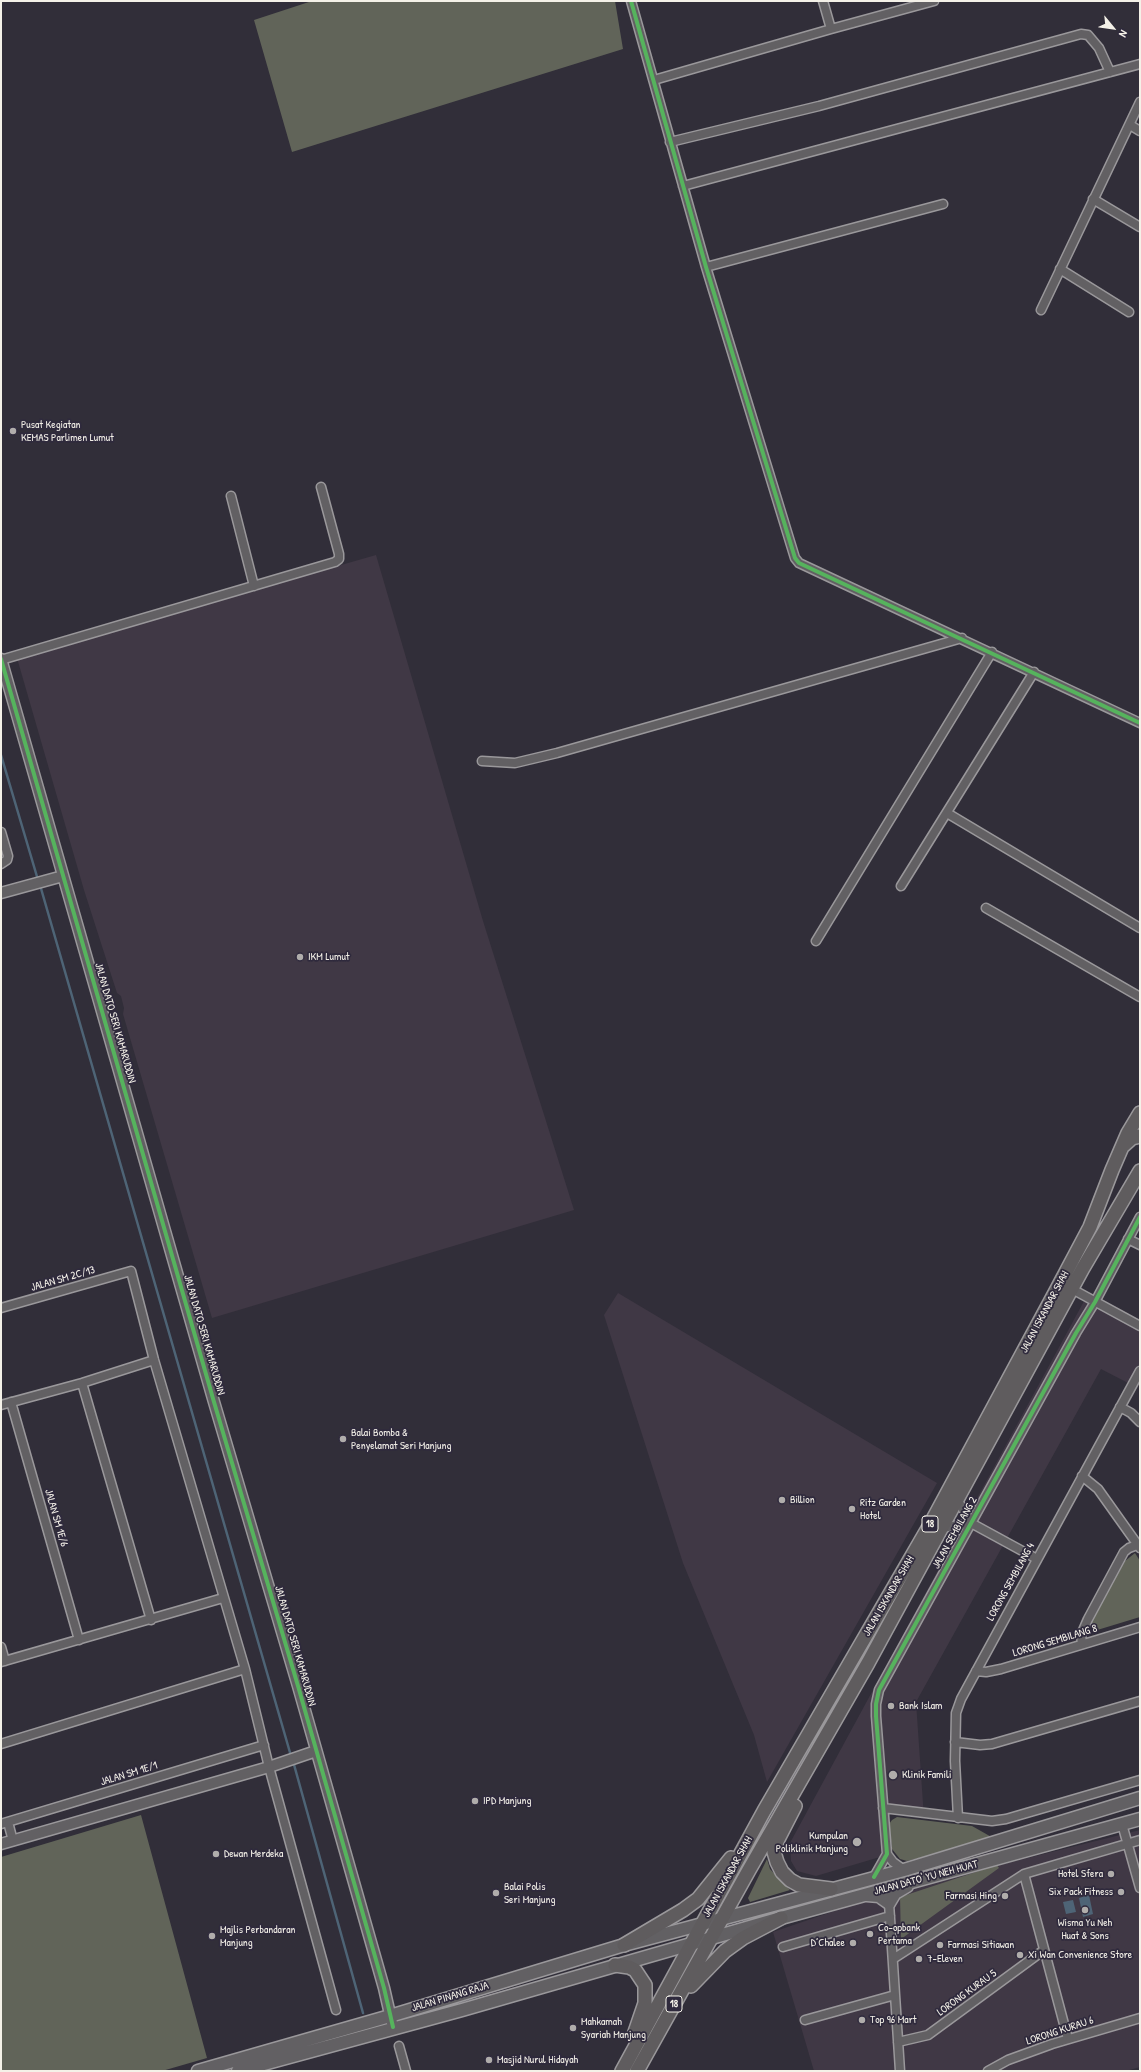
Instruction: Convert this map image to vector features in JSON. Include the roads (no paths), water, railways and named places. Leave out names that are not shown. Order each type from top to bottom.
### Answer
[{"type":"main road","name":"JALAN ISKANDAR SHAH","points":[[622,2071],[764,1811],[930,1525],[1090,1227],[1123,1146],[1140,1113]]},
{"type":"main road","points":[[1123,1146],[1132,1138],[1140,1136]]},
{"type":"main road","name":"JALAN ISKANDAR SHAH","points":[[637,2071],[942,1528],[1072,1289],[1140,1171]]},
{"type":"main road","points":[[828,1732],[801,1795],[777,1841],[774,1852],[782,1872],[790,1880],[799,1885],[831,1889]]},
{"type":"main road","name":"JALAN DATO' YU NEH HUAT","points":[[702,1925],[904,1870],[1140,1798]]},
{"type":"main road","points":[[624,1945],[678,1914],[698,1899],[712,1884],[764,1811]]},
{"type":"main road","points":[[1060,1822],[1105,1814],[1115,1816],[1122,1824]]},
{"type":"main road","name":"JALAN DATO' YU NEH HUAT","points":[[693,1943],[864,1894],[1140,1819]]},
{"type":"main road","points":[[864,1894],[879,1896],[889,1903],[895,1893],[915,1880]]},
{"type":"main road","points":[[672,2009],[706,1968],[725,1951],[743,1938],[781,1918]]},
{"type":"main road","name":"JALAN PINANG RAJA","points":[[238,2071],[392,2022],[486,1986],[624,1945],[702,1925]]},
{"type":"main road","name":"JALAN PINANG RAJA","points":[[198,2071],[392,2022],[490,2002],[693,1943]]},
{"type":"main road","points":[[615,1965],[629,1967],[635,1970],[642,1980],[645,1993],[645,2003],[639,2025],[617,2071]]},
{"type":"main road","points":[[486,1986],[490,2002]]},
{"type":"street","points":[[631,1],[706,266],[795,558],[799,563],[992,652],[1140,723]]},
{"type":"street","points":[[823,1],[831,29]]},
{"type":"street","points":[[654,80],[934,1]]},
{"type":"street","points":[[670,142],[835,102],[1081,34],[1088,35],[1092,40],[1110,72]]},
{"type":"street","points":[[683,186],[1140,64]]},
{"type":"street","points":[[1041,310],[1140,102]]},
{"type":"street","points":[[1130,125],[1140,131]]},
{"type":"street","points":[[1093,199],[1140,227]]},
{"type":"street","points":[[706,266],[943,204]]},
{"type":"street","points":[[1060,269],[1129,312]]},
{"type":"street","points":[[1,659],[335,562],[339,559],[339,554],[322,487]]},
{"type":"street","points":[[231,496],[254,586]]},
{"type":"street","points":[[482,760],[515,762],[557,753],[962,638]]},
{"type":"street","points":[[816,941],[992,652]]},
{"type":"street","name":"JALAN DATO SERI KAMARUDDIN","points":[[1,659],[384,1988],[392,2022]]},
{"type":"street","points":[[901,886],[1034,672]]},
{"type":"street","points":[[947,813],[1140,928]]},
{"type":"street","points":[[1,832],[8,856],[7,860],[1,864]]},
{"type":"street","points":[[1,893],[63,876]]},
{"type":"street","points":[[986,908],[1140,997]]},
{"type":"street","name":"JALAN SEMBILANG 2","points":[[887,1854],[876,1716],[878,1694],[971,1523],[1095,1302],[1140,1217]]},
{"type":"street","points":[[1128,1238],[1140,1245]]},
{"type":"street","name":"JALAN SM 2C/13","points":[[1,1308],[131,1271],[154,1360]]},
{"type":"street","points":[[1072,1289],[1140,1326]]},
{"type":"street","points":[[1,1405],[82,1383],[154,1360],[245,1669],[269,1767],[336,2010]]},
{"type":"street","name":"LORONG SEMBILANG 4","points":[[958,1818],[955,1742],[956,1713],[961,1699],[1140,1371]]},
{"type":"street","points":[[82,1383],[151,1620]]},
{"type":"street","name":"JALAN SM 1E/6","points":[[11,1402],[79,1640]]},
{"type":"street","points":[[1120,1407],[1140,1422]]},
{"type":"street","points":[[1082,1476],[1098,1489],[1139,1547],[1124,1552],[1088,1619],[1081,1635],[1082,1644]]},
{"type":"street","points":[[957,1499],[971,1523],[1037,1559]]},
{"type":"street","points":[[942,1528],[971,1523]]},
{"type":"street","points":[[1,1647],[3,1662],[223,1598]]},
{"type":"street","name":"LORONG SEMBILANG 8","points":[[976,1671],[994,1671],[1140,1627]]},
{"type":"street","points":[[1,1744],[245,1669]]},
{"type":"street","points":[[955,1742],[980,1745],[992,1744],[1140,1701]]},
{"type":"street","name":"JALAN SM 1E/1","points":[[4,1823],[264,1745]]},
{"type":"street","points":[[1,1844],[269,1767],[316,1751]]},
{"type":"street","points":[[883,1808],[992,1821],[1006,1819],[1140,1780]]},
{"type":"street","points":[[4,1823],[13,1841]]},
{"type":"street","points":[[1122,1824],[1126,1844],[1140,1888]]},
{"type":"street","points":[[893,1959],[1024,1874],[1140,1840]]},
{"type":"street","points":[[874,1878],[887,1854],[893,1862],[904,1870]]},
{"type":"street","points":[[1024,1874],[1068,2040]]},
{"type":"street","points":[[889,1903],[900,2071]]},
{"type":"street","points":[[783,1947],[890,1916]]},
{"type":"street","name":"LORONG KURAU 5","points":[[898,2042],[928,2036],[1044,1950]]},
{"type":"street","points":[[805,2020],[895,1995]]},
{"type":"street","name":"LORONG KURAU 6","points":[[988,2071],[1008,2060],[1140,2018]]},
{"type":"street","points":[[399,2046],[406,2071]]},
{"type":"water","points":[[1089,1895],[1093,1914],[1083,1917],[1079,1898]]},
{"type":"water","points":[[1073,1900],[1076,1912],[1066,1914],[1063,1902]]},
{"type":"waterway","points":[[1,755],[38,880]]},
{"type":"waterway","points":[[40,885],[291,1756]]},
{"type":"waterway","points":[[293,1761],[363,2013]]},
{"type":"place","name":"Pusat Kegiatan KEMAS Parlimen Lumut","points":[[13,431]]},
{"type":"place","name":"IKM Lumut","points":[[300,957]]},
{"type":"place","name":"Balai Bomba & Penyelamat Seri Manjung","points":[[343,1439]]},
{"type":"place","name":"Billion","points":[[782,1500]]},
{"type":"place","name":"Ritz Garden Hotel","points":[[852,1509]]},
{"type":"place","name":"Bank Islam","points":[[891,1706]]},
{"type":"place","name":"Klinik Famili","points":[[893,1775]]},
{"type":"place","name":"IPD Manjung","points":[[475,1801]]},
{"type":"place","name":"Kumpulan Poliklinik Manjung","points":[[857,1842]]},
{"type":"place","name":"Dewan Merdeka","points":[[216,1854]]},
{"type":"place","name":"Hotel Sfera","points":[[1111,1874]]},
{"type":"place","name":"Six Pack Fitness","points":[[1121,1892]]},
{"type":"place","name":"Balai Polis Seri Manjung","points":[[496,1893]]},
{"type":"place","name":"Farmasi Hing","points":[[1005,1896]]},
{"type":"place","name":"Wisma Yu Neh Huat & Sons","points":[[1085,1910]]},
{"type":"place","name":"Co-opbank Pertama","points":[[870,1934]]},
{"type":"place","name":"Majlis Perbandaran Manjung","points":[[212,1936]]},
{"type":"place","name":"D’Chalee","points":[[853,1943]]},
{"type":"place","name":"Farmasi Sitiawan","points":[[940,1945]]},
{"type":"place","name":"Xi Wan Convenience Store","points":[[1020,1955]]},
{"type":"place","name":"7-Eleven","points":[[919,1959]]},
{"type":"place","name":"Top 96 Mart","points":[[862,2020]]},
{"type":"place","name":"Mahkamah Syariah Manjung","points":[[573,2028]]},
{"type":"place","name":"Masjid Nurul Hidayah","points":[[489,2060]]}]
